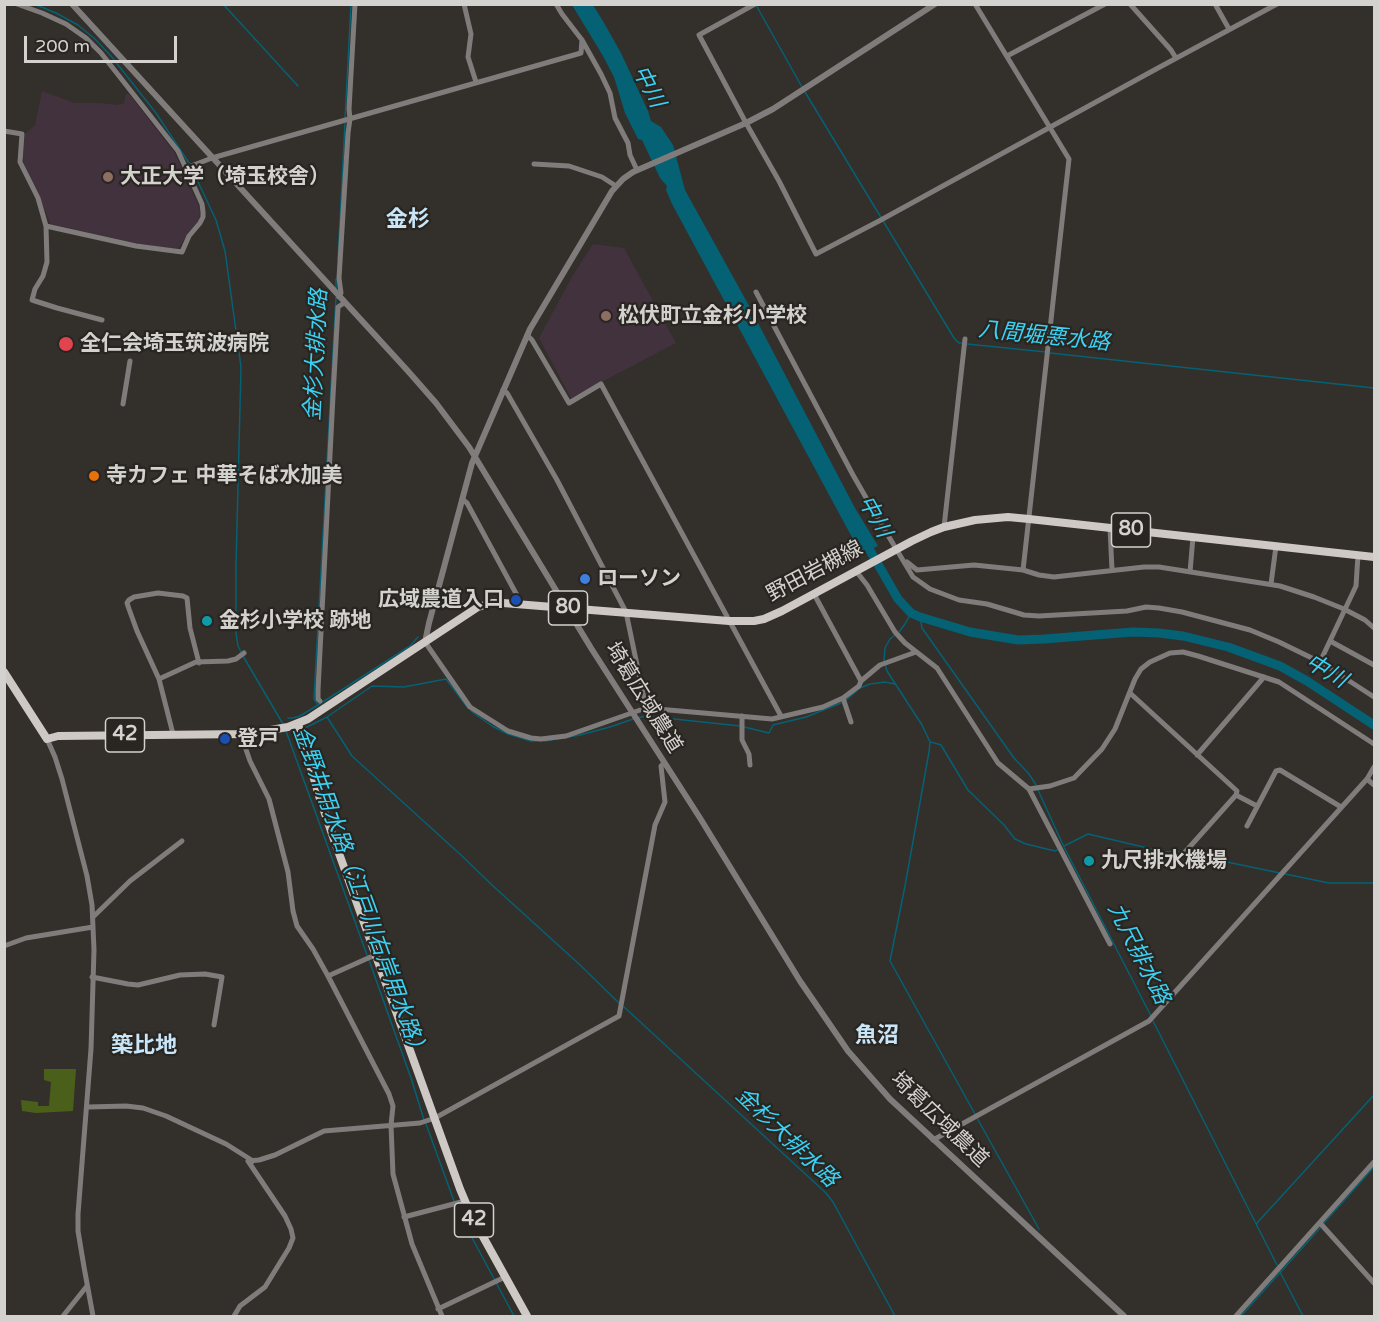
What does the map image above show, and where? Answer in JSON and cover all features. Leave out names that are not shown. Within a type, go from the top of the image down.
[{"type":"main road","name":"野田岩槻線","points":[[298,724],[320,712],[478,607],[492,603],[519,604],[744,622],[764,619],[782,612],[858,570],[944,527],[975,520],[1008,517],[1374,557]]},
{"type":"main road","points":[[4,672],[47,739]]},
{"type":"main road","name":"42","points":[[47,739],[58,736],[241,735],[298,724],[320,800],[465,1201],[527,1317]]},
{"type":"street","points":[[17,4],[49,15],[72,27],[91,42],[177,151],[202,204],[203,217],[189,236],[182,252],[136,246],[46,226]]},
{"type":"street","name":"埼葛広域農道","points":[[72,4],[435,403],[469,447],[800,981],[842,1042],[890,1099],[1124,1317]]},
{"type":"street","points":[[339,297],[355,4]]},
{"type":"street","points":[[464,4],[471,34],[468,57],[476,82]]},
{"type":"street","points":[[556,4],[582,40],[610,93],[615,118],[638,170]]},
{"type":"street","points":[[754,4],[699,35],[816,254],[1277,4]]},
{"type":"street","points":[[916,652],[880,665],[861,681],[859,686],[843,698],[823,708],[772,719],[645,708],[566,736],[541,739],[508,731],[470,707],[426,642],[429,623],[474,457],[527,335],[616,186],[638,170],[767,112],[935,4]]},
{"type":"street","points":[[975,4],[1069,159],[1023,570]]},
{"type":"street","points":[[1007,56],[1105,4]]},
{"type":"street","points":[[1130,4],[1176,58]]},
{"type":"street","points":[[1215,4],[1229,29]]},
{"type":"street","points":[[186,168],[212,158],[581,53],[582,40]]},
{"type":"street","points":[[4,131],[22,134],[20,162],[38,198],[46,226],[47,262],[43,276],[31,295],[32,300],[102,320]]},
{"type":"street","points":[[534,164],[570,166],[602,177],[616,186]]},
{"type":"street","points":[[756,292],[880,522],[914,577],[930,589],[959,600],[987,604],[1024,615],[1039,616],[1146,607],[1159,608],[1250,630],[1320,662],[1374,697]]},
{"type":"street","points":[[320,702],[318,690],[338,307],[344,303]]},
{"type":"street","points":[[527,335],[569,403],[602,384],[781,716]]},
{"type":"street","points":[[944,527],[965,339]]},
{"type":"street","points":[[123,404],[130,361]]},
{"type":"street","points":[[502,390],[507,393],[557,480],[626,612],[645,708]]},
{"type":"street","points":[[462,500],[467,503],[519,599],[519,604]]},
{"type":"street","points":[[1110,528],[1112,570]]},
{"type":"street","points":[[1190,572],[1193,537]]},
{"type":"street","points":[[1271,584],[1276,546]]},
{"type":"street","points":[[897,551],[911,567],[917,570],[974,565],[1023,570],[1039,576],[1054,577],[1151,567],[1271,584],[1344,609],[1365,620],[1374,628]]},
{"type":"street","points":[[1320,662],[1356,586],[1358,555]]},
{"type":"street","points":[[858,570],[895,632],[905,643],[937,668],[998,762],[1029,789],[1110,944]]},
{"type":"street","points":[[173,735],[159,679],[137,631],[129,609],[129,600],[158,593],[187,598],[190,628],[199,663]]},
{"type":"street","points":[[814,594],[861,681]]},
{"type":"street","points":[[1330,641],[1374,662]]},
{"type":"street","points":[[1029,789],[1050,786],[1074,778],[1102,749],[1115,729],[1141,669],[1170,653],[1191,654],[1279,682],[1374,744]]},
{"type":"street","points":[[159,679],[196,662],[228,661],[242,654]]},
{"type":"street","points":[[1197,754],[1264,677]]},
{"type":"street","points":[[1130,693],[1237,791],[1236,795],[1178,860]]},
{"type":"street","points":[[843,698],[850,722]]},
{"type":"street","points":[[742,716],[742,740],[749,754],[750,765]]},
{"type":"street","points":[[241,735],[250,761],[269,799],[288,872],[297,926],[328,976],[389,1094],[393,1106],[391,1125],[393,1174],[412,1244],[442,1317]]},
{"type":"street","points":[[47,739],[62,779],[87,876],[93,917],[94,950],[88,1107],[78,1202],[78,1231],[93,1317]]},
{"type":"street","points":[[234,1317],[240,1306],[266,1287],[293,1238],[285,1216],[248,1161],[275,1155],[324,1131],[420,1123],[435,1118],[619,1016],[655,825],[665,802],[661,766],[664,763]]},
{"type":"street","points":[[933,1140],[1151,1019],[1366,779],[1374,766]]},
{"type":"street","points":[[1247,826],[1276,771],[1280,770],[1341,807]]},
{"type":"street","points":[[1366,779],[1374,785]]},
{"type":"street","points":[[1236,795],[1257,806]]},
{"type":"street","points":[[93,917],[130,880],[182,841]]},
{"type":"street","points":[[4,946],[26,938],[93,927]]},
{"type":"street","points":[[328,976],[375,954]]},
{"type":"street","points":[[92,977],[128,984],[189,974],[222,977],[214,1025]]},
{"type":"street","points":[[88,1107],[143,1108],[166,1116],[226,1144],[253,1161]]},
{"type":"street","points":[[1236,1317],[1374,1162]]},
{"type":"street","points":[[404,1217],[465,1201]]},
{"type":"street","points":[[1320,1223],[1374,1283]]},
{"type":"street","points":[[438,1309],[505,1277]]},
{"type":"street","points":[[63,1317],[87,1286]]},
{"type":"shaded area","name":"大正大学（埼玉校舎）","points":[[42,91],[75,103],[117,105],[124,103],[126,94],[129,94],[174,152],[198,204],[199,220],[178,249],[139,244],[51,224],[23,157],[25,134],[35,125]]},
{"type":"shaded area","name":"松伏町立金杉小学校","points":[[593,244],[624,248],[676,343],[571,398],[539,338],[573,275]]},
{"type":"green space","points":[[44,1069],[76,1069],[73,1111],[36,1113],[22,1111],[21,1100],[38,1102],[38,1106],[49,1106],[51,1082],[44,1080]]},
{"type":"water","points":[[572,5],[593,5],[603,21],[621,53],[651,121],[661,127],[673,145],[685,190],[747,302],[855,508],[878,546],[861,554],[672,204],[666,190],[667,186],[660,178],[642,140],[638,139],[625,113],[614,77]]},
{"type":"waterway","name":"金野井用水路（江戸川右岸用水路）","points":[[34,4],[78,25],[95,39],[156,113],[189,163]]},
{"type":"waterway","points":[[223,4],[298,86]]},
{"type":"waterway","name":"金杉大排水路","points":[[345,119],[351,4]]},
{"type":"waterway","name":"八間堀悪水路","points":[[756,5],[802,87]]},
{"type":"waterway","name":"八間堀悪水路","points":[[805,92],[954,338],[962,343]]},
{"type":"waterway","name":"金杉大排水路","points":[[338,259],[345,123]]},
{"type":"waterway","name":"金野井用水路（江戸川右岸用水路）","points":[[191,167],[216,220],[225,251],[241,367],[236,565],[236,633],[241,652]]},
{"type":"waterway","name":"金杉大排水路","points":[[336,279],[336,289]]},
{"type":"waterway","name":"金杉大排水路","points":[[318,705],[314,699],[336,297]]},
{"type":"waterway","name":"八間堀悪水路","points":[[967,344],[1046,352]]},
{"type":"waterway","name":"八間堀悪水路","points":[[1050,353],[1374,388]]},
{"type":"waterway","name":"中川","points":[[864,540],[898,599],[911,613],[920,617],[970,632],[1018,640],[1133,632],[1183,636],[1228,647],[1280,666],[1374,725]]},
{"type":"waterway","points":[[899,632],[911,613]]},
{"type":"waterway","name":"九尺排水路","points":[[920,617],[922,628],[1014,758],[1036,785]]},
{"type":"waterway","points":[[895,635],[885,648],[884,661],[887,671],[922,725],[930,742],[890,961],[975,1114]]},
{"type":"waterway","points":[[288,718],[300,716],[318,705],[410,646],[418,637]]},
{"type":"waterway","name":"金野井用水路（江戸川右岸用水路）","points":[[243,656],[283,724]]},
{"type":"waterway","points":[[303,729],[327,717],[372,686],[404,687],[446,679],[468,708]]},
{"type":"waterway","points":[[845,701],[860,688],[870,684],[885,682],[895,684]]},
{"type":"waterway","points":[[744,727],[769,733],[773,725],[806,717],[841,703]]},
{"type":"waterway","points":[[471,711],[508,734],[531,741],[540,741]]},
{"type":"waterway","points":[[637,718],[646,716],[740,726]]},
{"type":"waterway","name":"金杉大排水路","points":[[327,717],[352,756],[619,1003]]},
{"type":"waterway","points":[[545,741],[580,735],[633,719]]},
{"type":"waterway","name":"金野井用水路（江戸川右岸用水路）","points":[[286,731],[367,955]]},
{"type":"waterway","points":[[931,742],[941,745],[968,790],[1015,839],[1026,844],[1057,850]]},
{"type":"waterway","name":"九尺排水路","points":[[1038,790],[1064,847],[1151,1016]]},
{"type":"waterway","points":[[1064,846],[1088,834],[1165,852],[1183,853]]},
{"type":"waterway","points":[[1188,854],[1280,873]]},
{"type":"waterway","points":[[1285,874],[1329,883],[1374,883]]},
{"type":"waterway","name":"金野井用水路（江戸川右岸用水路）","points":[[369,960],[424,1120]]},
{"type":"waterway","name":"金杉大排水路","points":[[624,1007],[826,1193],[895,1316]]},
{"type":"waterway","name":"九尺排水路","points":[[1153,1021],[1277,1265]]},
{"type":"waterway","points":[[1257,1223],[1374,1095]]},
{"type":"waterway","points":[[977,1118],[1039,1229]]},
{"type":"waterway","name":"金野井用水路（江戸川右岸用水路）","points":[[426,1124],[454,1201]]},
{"type":"waterway","points":[[1323,1224],[1374,1167]]},
{"type":"waterway","name":"金野井用水路（江戸川右岸用水路）","points":[[455,1206],[514,1316]]},
{"type":"waterway","name":"九尺排水路","points":[[1241,1316],[1320,1228]]},
{"type":"waterway","name":"九尺排水路","points":[[1279,1270],[1303,1316]]},
{"type":"place","name":"大正大学（埼玉校舎）","points":[[108,177]]},
{"type":"place","name":"松伏町立金杉小学校","points":[[606,316]]},
{"type":"place","name":"全仁会埼玉筑波病院","points":[[66,344]]},
{"type":"place","name":"寺カフェ 中華そば水加美","points":[[94,476]]},
{"type":"place","name":"ローソン","points":[[585,579]]},
{"type":"place","name":"広域農道入口","points":[[516,600]]},
{"type":"place","name":"金杉小学校 跡地","points":[[207,621]]},
{"type":"place","name":"登戸","points":[[225,739]]},
{"type":"place","name":"九尺排水機場","points":[[1089,861]]},
{"type":"district","name":"金杉","points":[[408,220]]},
{"type":"district","name":"魚沼","points":[[877,1036]]},
{"type":"district","name":"築比地","points":[[144,1046]]}]
